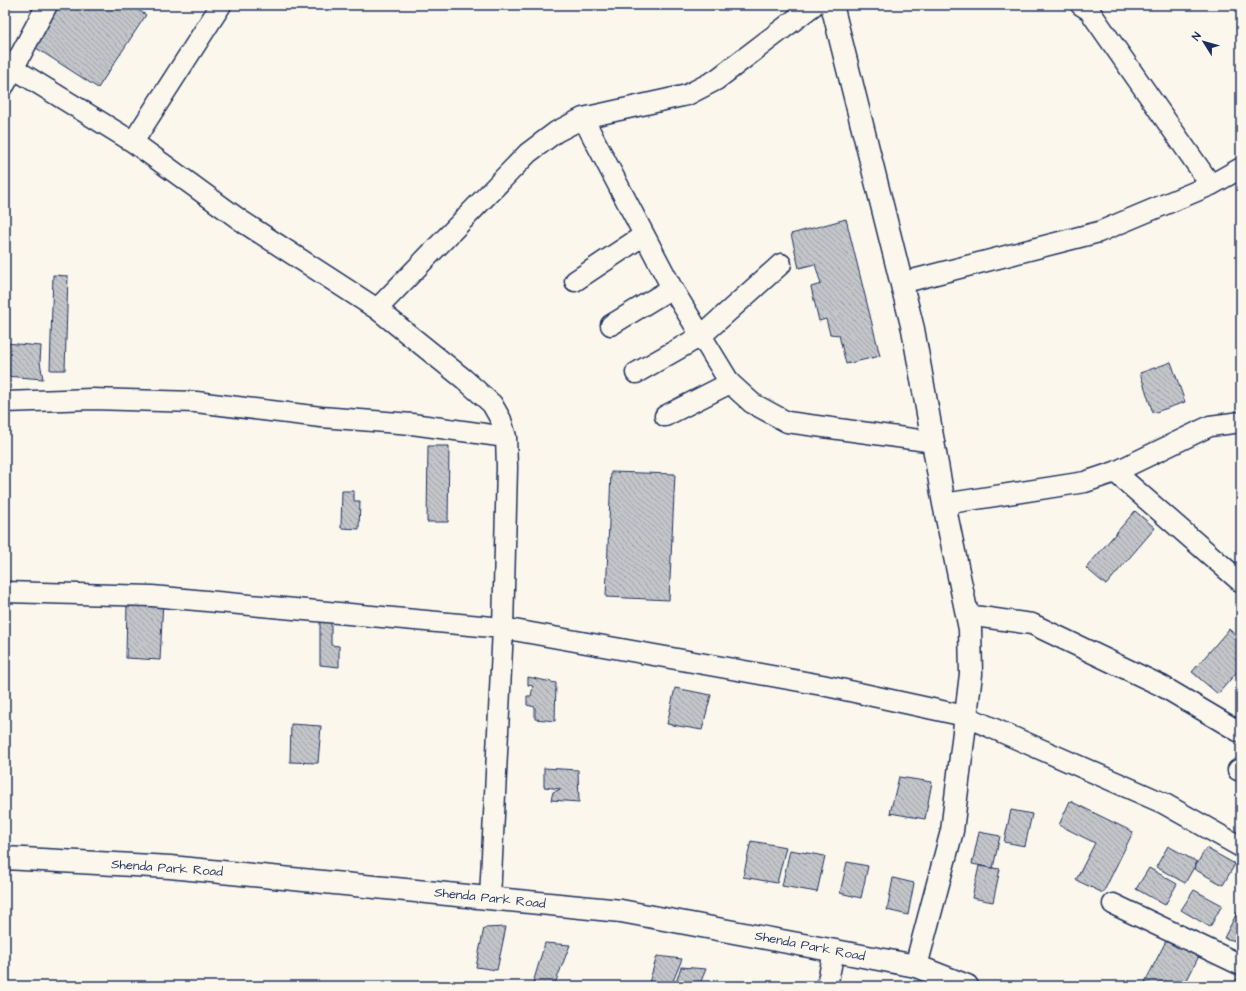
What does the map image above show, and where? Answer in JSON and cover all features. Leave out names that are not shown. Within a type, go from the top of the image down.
[{"type":"street","points":[[132,142],[220,5]]},
{"type":"street","points":[[377,309],[528,153],[556,132],[583,118],[686,96],[716,80],[814,5]]},
{"type":"street","points":[[832,5],[913,329],[944,504],[971,641],[971,674],[952,831],[916,966]]},
{"type":"street","points":[[1081,5],[1090,10],[1211,185]]},
{"type":"street","points":[[45,6],[9,76],[132,142],[243,222],[377,309],[464,379],[492,404],[501,420],[506,437],[503,628],[490,898]]},
{"type":"street","points":[[583,118],[672,288],[730,383],[752,403],[788,422],[934,442]]},
{"type":"street","points":[[901,283],[1099,232],[1211,185],[1241,168]]},
{"type":"street","points":[[575,282],[644,235]]},
{"type":"street","points":[[636,373],[701,336],[781,264]]},
{"type":"street","points":[[611,325],[672,288]]},
{"type":"street","points":[[665,416],[730,383]]},
{"type":"street","points":[[5,402],[92,399],[196,402],[321,416],[412,424],[506,437]]},
{"type":"street","points":[[944,504],[1085,482],[1115,472],[1210,426],[1241,422]]},
{"type":"street","points":[[1115,472],[1241,582]]},
{"type":"street","points":[[5,592],[152,596],[503,628],[822,685],[965,716],[1162,803],[1241,846]]},
{"type":"street","points":[[967,615],[1032,624],[1162,686],[1238,731],[1241,729]]},
{"type":"street","name":"Shenda Park Road","points":[[5,858],[170,867],[621,911],[916,966],[967,986]]},
{"type":"street","points":[[1113,904],[1241,965]]},
{"type":"street","points":[[827,986],[834,951]]},
{"type":"building","points":[[56,5],[131,5],[146,15],[98,88],[30,44]]},
{"type":"building","points":[[846,219],[880,356],[846,364],[839,335],[830,334],[826,319],[819,321],[811,287],[821,284],[815,264],[799,268],[791,234]]},
{"type":"building","points":[[53,275],[68,276],[65,370],[50,370]]},
{"type":"building","points":[[5,343],[41,346],[40,362],[43,379],[5,376]]},
{"type":"building","points":[[1171,362],[1185,402],[1153,413],[1140,373]]},
{"type":"building","points":[[428,446],[449,446],[448,522],[427,522]]},
{"type":"building","points":[[611,472],[675,474],[669,600],[606,597]]},
{"type":"building","points":[[342,491],[354,491],[354,501],[360,501],[359,529],[341,528]]},
{"type":"building","points":[[1135,511],[1155,528],[1106,585],[1086,568]]},
{"type":"building","points":[[163,600],[160,660],[126,658],[127,601]]},
{"type":"building","points":[[320,615],[331,615],[331,645],[339,646],[339,667],[320,665]]},
{"type":"building","points":[[1229,629],[1241,640],[1241,667],[1218,694],[1192,672]]},
{"type":"building","points":[[528,677],[556,683],[555,721],[535,719],[535,707],[527,705],[527,696],[531,696],[533,686],[528,685]]},
{"type":"building","points":[[675,688],[711,695],[702,730],[667,724]]},
{"type":"building","points":[[291,724],[321,726],[318,763],[290,762]]},
{"type":"building","points":[[544,768],[578,770],[579,802],[551,800],[553,792],[561,789],[544,787]]},
{"type":"building","points":[[899,777],[932,782],[925,819],[890,813]]},
{"type":"building","points":[[1070,801],[1133,832],[1103,893],[1076,880],[1095,843],[1059,825]]},
{"type":"building","points":[[1011,810],[1032,814],[1025,846],[1004,842]]},
{"type":"building","points":[[979,832],[1000,836],[993,868],[972,864]]},
{"type":"building","points":[[751,841],[786,847],[777,883],[743,877]]},
{"type":"building","points":[[1168,846],[1197,862],[1185,883],[1156,867]]},
{"type":"building","points":[[1206,848],[1235,864],[1223,885],[1194,869]]},
{"type":"building","points":[[790,850],[825,856],[817,892],[782,886]]},
{"type":"building","points":[[847,862],[868,866],[861,898],[840,893]]},
{"type":"building","points":[[979,866],[1000,869],[993,902],[972,898]]},
{"type":"building","points":[[1149,868],[1177,884],[1165,905],[1136,889]]},
{"type":"building","points":[[893,878],[914,883],[908,915],[887,910]]},
{"type":"building","points":[[1194,890],[1222,905],[1210,927],[1181,910]]},
{"type":"building","points":[[1241,905],[1241,932],[1236,941],[1224,938]]},
{"type":"building","points":[[506,927],[497,970],[476,967],[484,928]]},
{"type":"building","points":[[1166,941],[1181,949],[1186,944],[1201,952],[1184,986],[1154,986],[1145,982]]},
{"type":"building","points":[[545,943],[570,945],[554,986],[532,986]]},
{"type":"building","points":[[657,956],[682,959],[671,986],[648,986]]},
{"type":"building","points":[[681,967],[706,969],[699,986],[675,986]]},
{"type":"building","points":[[1241,971],[1241,986],[1233,986]]}]
